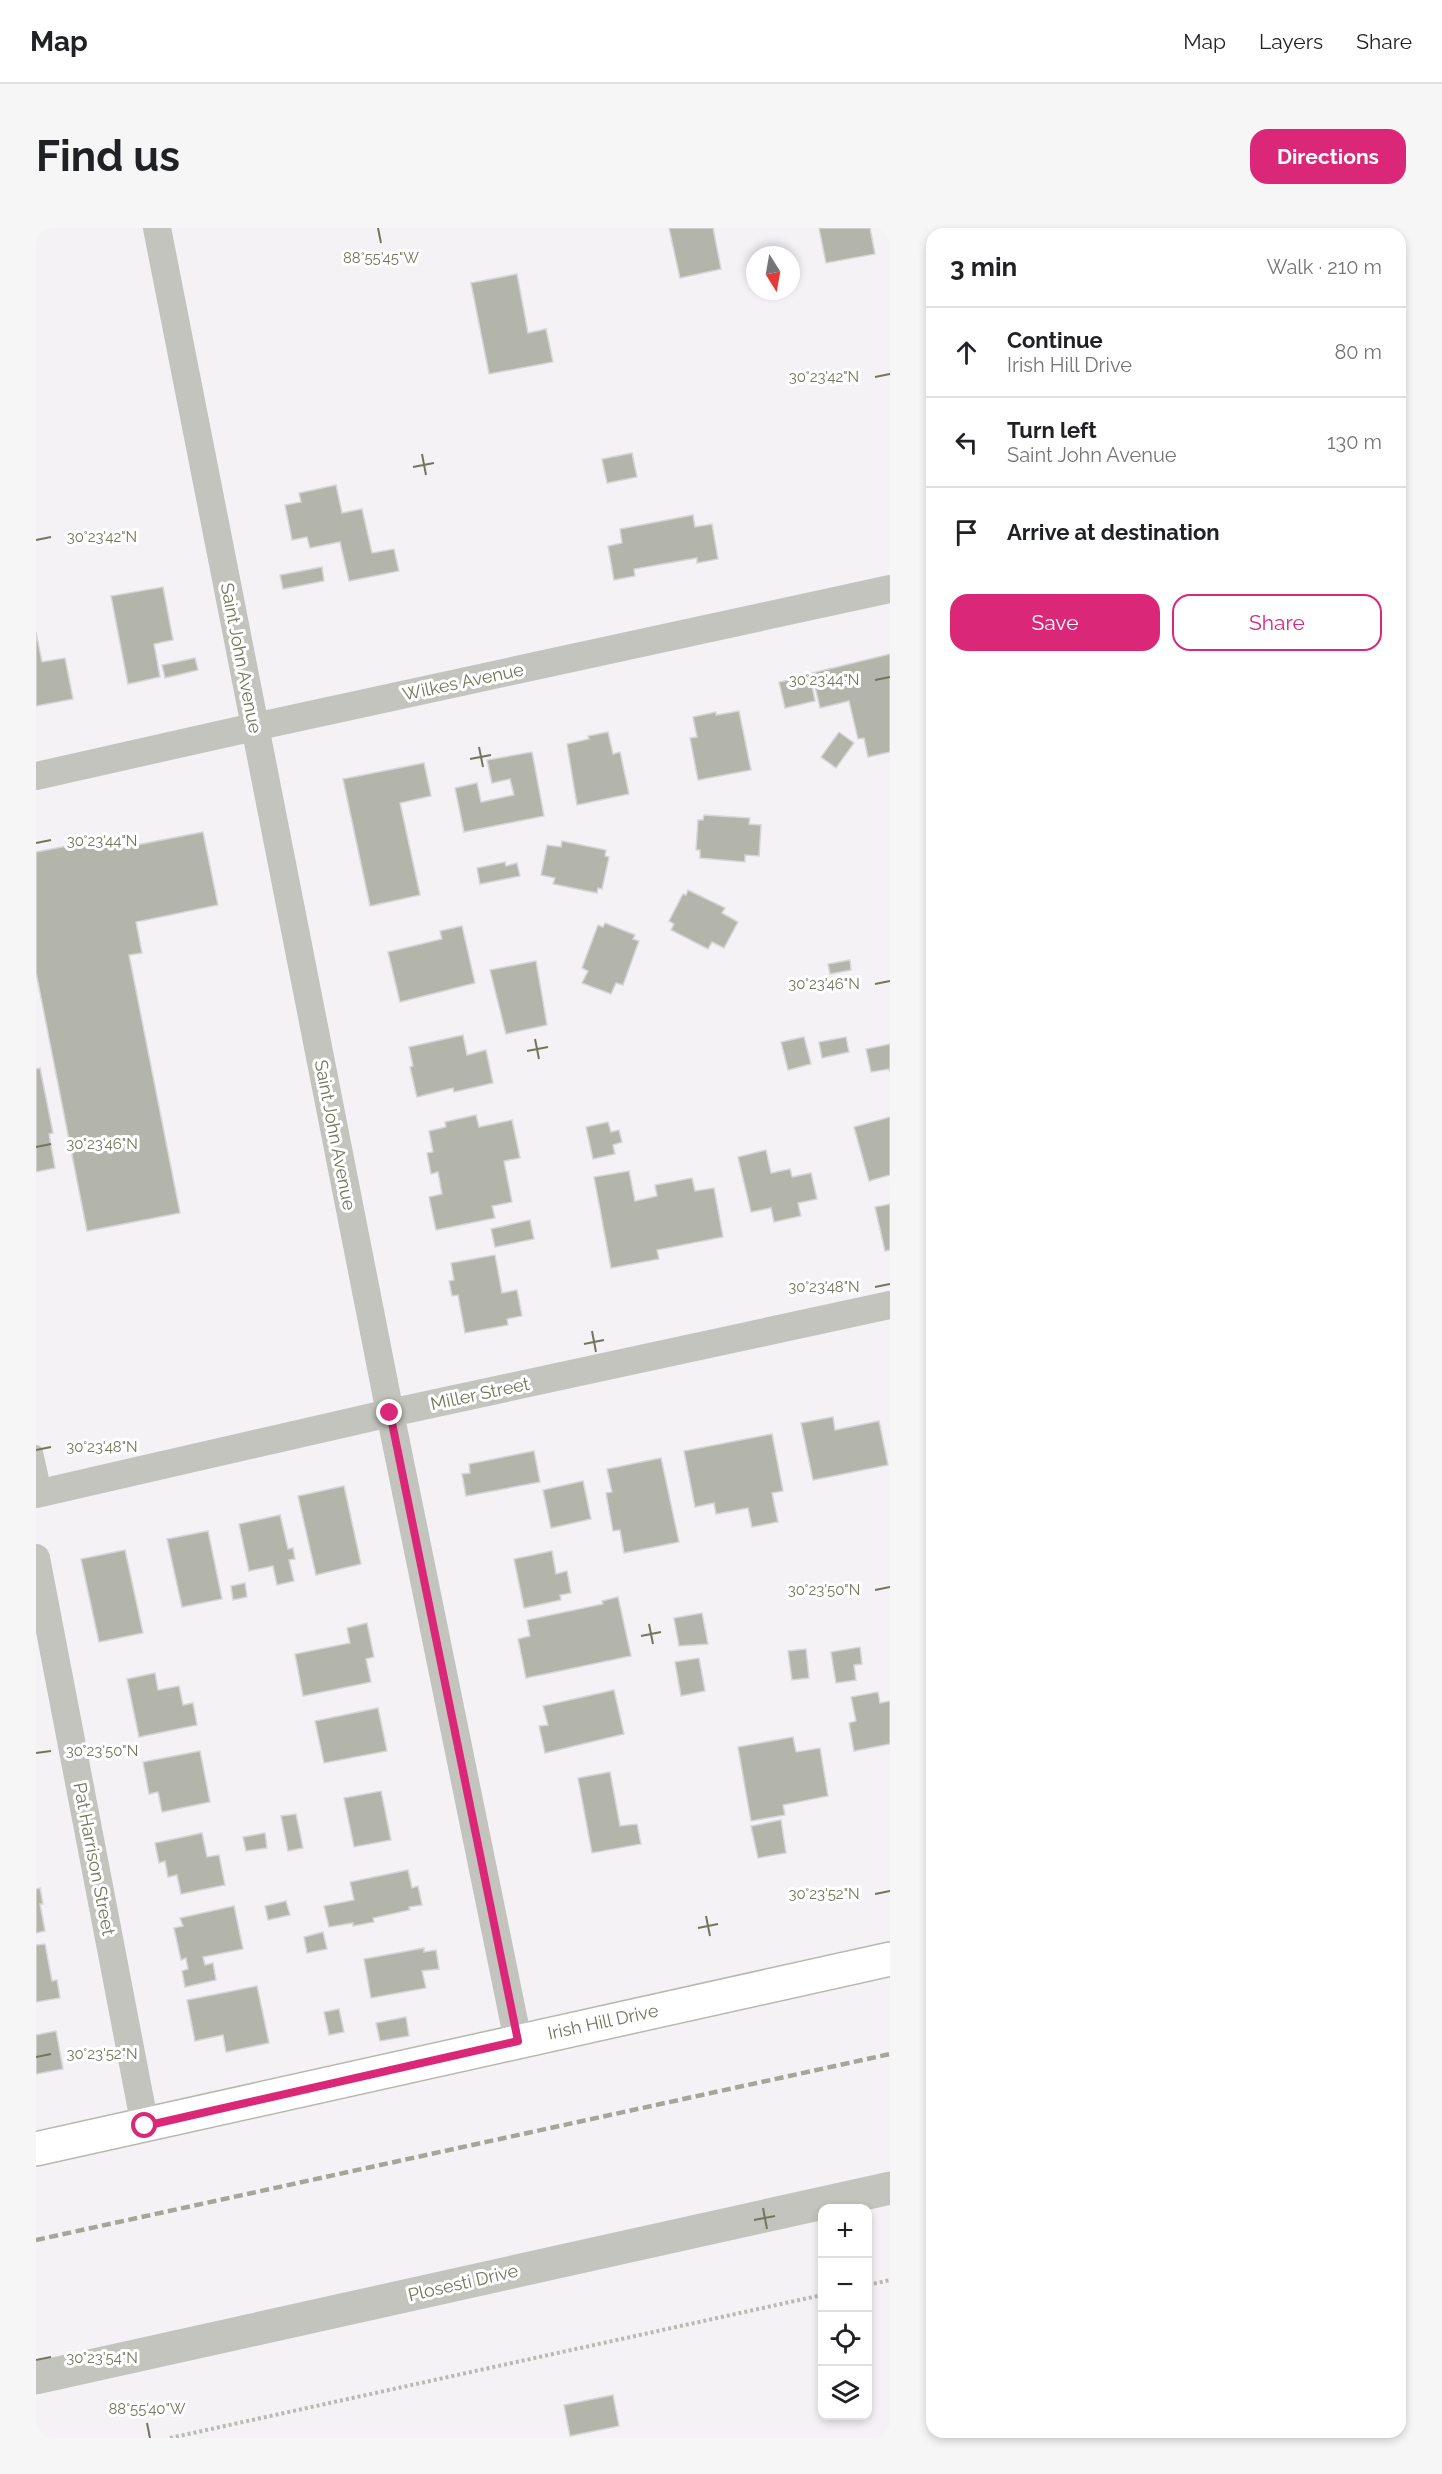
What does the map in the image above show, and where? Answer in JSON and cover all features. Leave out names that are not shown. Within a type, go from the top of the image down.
[{"type":"main road","name":"Irish Hill Drive","points":[[36,2149],[890,1959]]},
{"type":"street","name":"Saint John Avenue","points":[[157,228],[390,1413],[518,2041]]},
{"type":"street","name":"Wilkes Avenue","points":[[36,776],[890,590]]},
{"type":"street","name":"Miller Street","points":[[40,1493],[390,1413],[890,1305]]},
{"type":"street","name":"Pat Harrison Street","points":[[36,1558],[145,2126]]},
{"type":"street","name":"Plosesti Drive","points":[[36,2378],[890,2188]]},
{"type":"lane","points":[[36,1452],[40,1493]]},
{"type":"path","points":[[872,2284],[890,2280]]},
{"type":"path","points":[[170,2438],[818,2296]]},
{"type":"building","points":[[669,228],[713,228],[721,269],[680,278]]},
{"type":"building","points":[[819,228],[870,228],[875,254],[826,263]]},
{"type":"building","points":[[517,274],[528,333],[546,329],[553,362],[489,374],[471,283]]},
{"type":"building","points":[[632,453],[637,477],[607,483],[602,459]]},
{"type":"building","points":[[336,485],[342,513],[362,509],[372,553],[394,549],[399,571],[349,581],[340,542],[310,548],[307,537],[292,540],[285,505],[301,502],[299,493]]},
{"type":"building","points":[[693,515],[695,527],[712,524],[718,559],[697,563],[697,558],[634,569],[635,576],[614,580],[608,546],[622,543],[620,529]]},
{"type":"building","points":[[322,567],[324,581],[283,589],[280,575]]},
{"type":"building","points":[[163,587],[173,640],[154,644],[160,677],[128,684],[111,596]]},
{"type":"building","points":[[36,632],[42,662],[65,658],[73,699],[36,706]]},
{"type":"building","points":[[890,654],[890,752],[868,757],[864,738],[858,739],[849,701],[820,708],[812,673]]},
{"type":"building","points":[[195,658],[198,670],[165,678],[162,665]]},
{"type":"building","points":[[810,676],[815,701],[785,708],[779,682]]},
{"type":"building","points":[[739,711],[751,770],[698,780],[690,738],[697,737],[693,717],[716,712],[716,715]]},
{"type":"building","points":[[608,732],[613,754],[620,752],[629,794],[577,805],[567,744]]},
{"type":"building","points":[[839,732],[854,743],[836,768],[821,757]]},
{"type":"building","points":[[532,752],[544,816],[464,832],[455,788],[477,783],[481,802],[514,795],[510,779],[492,783],[487,760]]},
{"type":"building","points":[[424,763],[431,796],[400,803],[420,895],[370,906],[343,779]]},
{"type":"building","points":[[704,815],[750,818],[749,824],[761,825],[759,856],[745,855],[745,862],[700,858],[700,850],[696,850],[698,820],[703,820]]},
{"type":"building","points":[[203,832],[218,905],[136,922],[142,953],[129,955],[180,1213],[87,1231],[36,972],[36,852],[119,836],[121,848]]},
{"type":"building","points":[[562,841],[606,850],[605,856],[609,857],[602,889],[598,888],[597,893],[553,884],[555,878],[541,875],[547,845],[561,847]]},
{"type":"building","points":[[505,862],[506,866],[517,863],[520,876],[480,884],[477,868]]},
{"type":"building","points":[[688,890],[725,908],[722,913],[738,922],[724,948],[712,942],[708,949],[671,930],[674,924],[669,921],[683,894],[686,895]]},
{"type":"building","points":[[605,923],[635,935],[633,939],[639,941],[623,985],[616,983],[611,994],[582,983],[588,971],[582,968],[598,925],[603,927]]},
{"type":"building","points":[[462,926],[475,983],[400,1002],[388,952],[442,939],[440,931]]},
{"type":"building","points":[[850,960],[851,970],[830,974],[828,964]]},
{"type":"building","points":[[536,961],[547,1025],[506,1034],[490,970]]},
{"type":"building","points":[[463,1035],[467,1055],[486,1050],[493,1083],[454,1092],[453,1088],[417,1097],[410,1067],[413,1066],[409,1047]]},
{"type":"building","points":[[804,1037],[811,1064],[788,1070],[781,1042]]},
{"type":"building","points":[[846,1037],[849,1052],[822,1058],[819,1042]]},
{"type":"building","points":[[890,1044],[890,1072],[889,1069],[871,1072],[866,1049]]},
{"type":"building","points":[[40,1068],[53,1133],[49,1134],[55,1168],[36,1172],[36,1069]]},
{"type":"building","points":[[476,1115],[479,1127],[512,1120],[520,1158],[504,1161],[512,1202],[492,1206],[495,1218],[436,1230],[429,1197],[442,1194],[438,1172],[431,1174],[427,1153],[433,1152],[429,1131],[446,1127],[445,1122]]},
{"type":"building","points":[[890,1117],[890,1175],[869,1181],[854,1127]]},
{"type":"building","points":[[608,1122],[611,1132],[619,1130],[622,1142],[613,1145],[615,1154],[593,1159],[586,1127]]},
{"type":"building","points":[[766,1150],[771,1173],[790,1169],[792,1177],[811,1173],[817,1199],[798,1203],[801,1216],[774,1222],[771,1208],[751,1212],[738,1157]]},
{"type":"building","points":[[629,1171],[635,1201],[657,1196],[655,1185],[692,1178],[695,1191],[714,1188],[723,1237],[657,1250],[659,1259],[611,1268],[594,1177]]},
{"type":"building","points":[[890,1204],[890,1250],[885,1251],[875,1207]]},
{"type":"building","points":[[530,1220],[534,1239],[495,1247],[491,1229]]},
{"type":"building","points":[[495,1255],[502,1293],[517,1290],[522,1316],[507,1319],[508,1325],[465,1333],[458,1295],[452,1296],[449,1281],[454,1280],[451,1263]]},
{"type":"building","points":[[833,1417],[835,1430],[879,1421],[888,1465],[813,1480],[801,1423]]},
{"type":"building","points":[[772,1434],[783,1491],[772,1493],[778,1522],[752,1527],[748,1508],[716,1514],[714,1503],[695,1507],[684,1451]]},
{"type":"building","points":[[534,1451],[540,1482],[466,1496],[462,1474],[470,1473],[469,1464]]},
{"type":"building","points":[[661,1458],[679,1542],[624,1553],[620,1530],[613,1531],[606,1493],[612,1492],[607,1469]]},
{"type":"building","points":[[583,1481],[591,1519],[551,1528],[543,1490]]},
{"type":"building","points":[[344,1486],[361,1564],[316,1575],[298,1496]]},
{"type":"building","points":[[280,1515],[288,1549],[293,1548],[295,1559],[289,1560],[294,1581],[277,1585],[273,1566],[249,1571],[239,1524]]},
{"type":"building","points":[[208,1531],[222,1599],[182,1607],[167,1539]]},
{"type":"building","points":[[125,1550],[143,1633],[99,1642],[81,1559]]},
{"type":"building","points":[[552,1551],[556,1574],[567,1571],[571,1593],[560,1595],[561,1600],[524,1608],[514,1559]]},
{"type":"building","points":[[245,1583],[247,1597],[233,1600],[231,1586]]},
{"type":"building","points":[[618,1597],[631,1656],[526,1678],[518,1639],[530,1636],[527,1620],[603,1604],[602,1601]]},
{"type":"building","points":[[702,1613],[708,1644],[679,1646],[674,1618]]},
{"type":"building","points":[[367,1623],[374,1657],[366,1659],[371,1682],[303,1696],[295,1654],[350,1643],[347,1628]]},
{"type":"building","points":[[860,1647],[862,1664],[854,1665],[856,1680],[836,1683],[831,1652]]},
{"type":"building","points":[[806,1649],[809,1678],[792,1680],[788,1651]]},
{"type":"building","points":[[699,1658],[705,1691],[681,1696],[675,1662]]},
{"type":"building","points":[[155,1673],[158,1690],[179,1686],[183,1705],[193,1703],[197,1725],[139,1737],[127,1679]]},
{"type":"building","points":[[614,1690],[624,1734],[545,1753],[539,1726],[548,1725],[543,1706]]},
{"type":"building","points":[[878,1692],[880,1703],[890,1701],[890,1744],[854,1751],[849,1723],[856,1721],[851,1697]]},
{"type":"building","points":[[378,1708],[387,1751],[324,1763],[315,1721]]},
{"type":"building","points":[[793,1737],[796,1752],[820,1748],[828,1796],[783,1805],[785,1815],[751,1821],[738,1747]]},
{"type":"building","points":[[200,1751],[210,1802],[162,1812],[158,1792],[149,1794],[143,1762]]},
{"type":"building","points":[[610,1772],[620,1826],[637,1824],[641,1844],[592,1853],[578,1778]]},
{"type":"building","points":[[381,1791],[391,1840],[354,1847],[344,1798]]},
{"type":"building","points":[[296,1814],[303,1848],[288,1851],[281,1816]]},
{"type":"building","points":[[781,1820],[786,1853],[758,1858],[751,1826]]},
{"type":"building","points":[[202,1833],[207,1857],[219,1855],[225,1885],[181,1894],[177,1875],[168,1877],[165,1861],[159,1863],[155,1843]]},
{"type":"building","points":[[265,1833],[267,1848],[246,1851],[243,1837]]},
{"type":"building","points":[[408,1870],[412,1888],[418,1886],[422,1905],[373,1918],[374,1922],[329,1927],[324,1906],[354,1900],[350,1882]]},
{"type":"building","points":[[40,1888],[43,1904],[40,1904],[45,1931],[36,1933],[36,1889]]},
{"type":"building","points":[[286,1901],[290,1915],[268,1920],[265,1906]]},
{"type":"building","points":[[234,1906],[243,1949],[203,1957],[205,1965],[213,1963],[216,1980],[185,1987],[182,1971],[188,1969],[186,1958],[181,1960],[174,1928],[183,1926],[180,1918]]},
{"type":"building","points":[[323,1932],[327,1949],[307,1953],[304,1937]]},
{"type":"building","points":[[45,1944],[52,1981],[57,1980],[60,1998],[36,2002],[36,1945]]},
{"type":"building","points":[[424,1948],[424,1952],[436,1950],[439,1969],[422,1971],[426,1988],[371,1998],[364,1959]]},
{"type":"building","points":[[257,1986],[269,2043],[226,2052],[223,2035],[195,2041],[187,2000]]},
{"type":"building","points":[[339,2009],[344,2032],[329,2035],[324,2012]]},
{"type":"building","points":[[406,2017],[409,2036],[380,2041],[376,2023]]},
{"type":"building","points":[[56,2031],[63,2069],[36,2074],[36,2035]]},
{"type":"building","points":[[613,2395],[619,2426],[570,2436],[564,2405]]},
{"type":"railway","points":[[36,2240],[890,2054]]},
{"type":"route","points":[[145,2126],[518,2041],[390,1413]]}]
